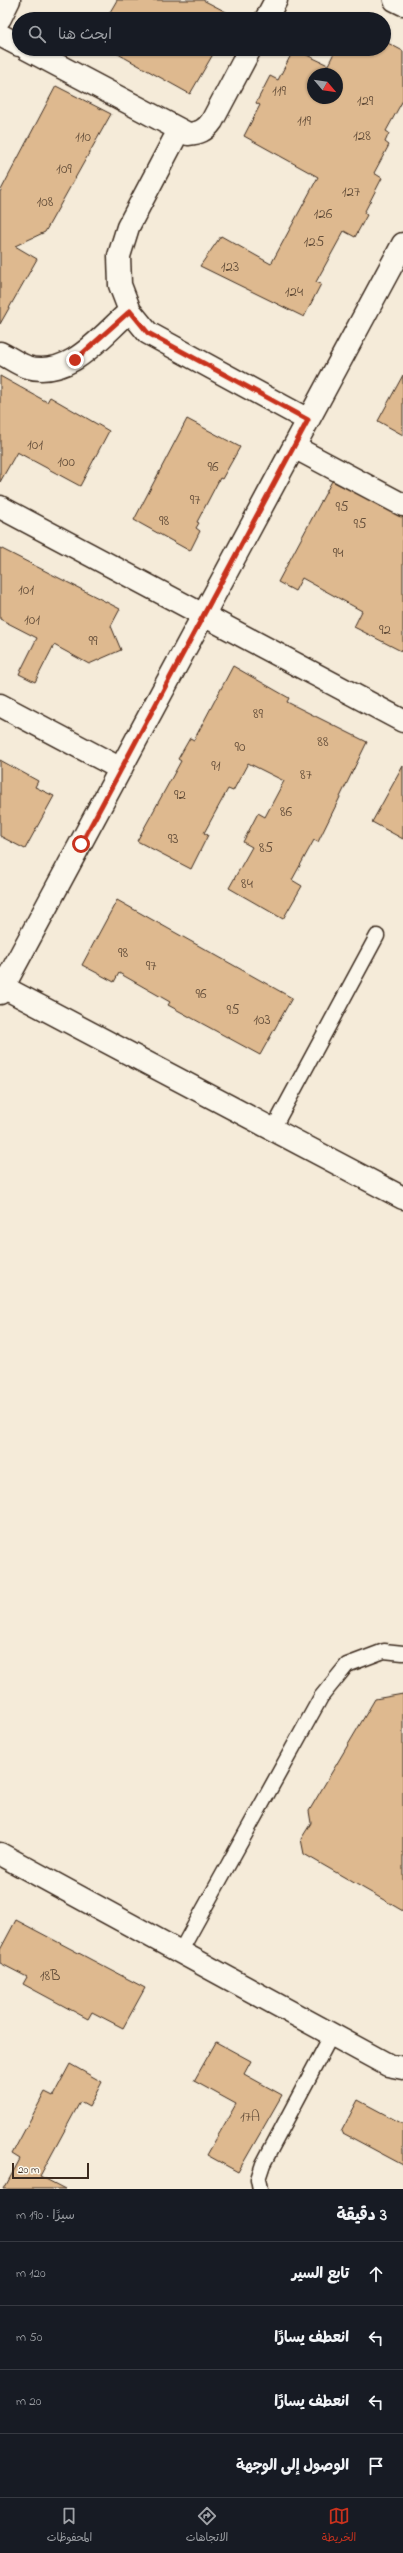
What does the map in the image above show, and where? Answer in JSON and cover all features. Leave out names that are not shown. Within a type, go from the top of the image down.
[{"type":"street","points":[[0,18],[9,0]]},
{"type":"street","points":[[270,12],[276,0]]},
{"type":"street","points":[[395,0],[403,4]]},
{"type":"street","points":[[0,35],[12,41]]},
{"type":"street","points":[[40,56],[188,134],[197,134],[206,129],[246,56]]},
{"type":"street","points":[[179,130],[128,227],[119,256],[120,285],[130,311],[148,333],[308,420]]},
{"type":"street","points":[[403,244],[2,990],[273,1129],[403,1198]]},
{"type":"street","points":[[0,352],[26,367],[43,370],[60,368],[75,360],[130,311]]},
{"type":"street","points":[[294,447],[403,505]]},
{"type":"street","points":[[0,507],[403,721]]},
{"type":"street","points":[[0,705],[121,769]]},
{"type":"street","points":[[0,1854],[388,2065],[403,2068]]},
{"type":"lane","points":[[273,1129],[377,936]]},
{"type":"lane","points":[[180,1952],[321,1697],[347,1665],[384,1650],[403,1653]]},
{"type":"lane","points":[[260,2189],[258,2179],[263,2164],[332,2034]]},
{"type":"building","points":[[117,0],[203,0],[226,12],[110,12]]},
{"type":"building","points":[[391,45],[403,51],[403,100],[386,131],[389,133],[385,142],[389,145],[374,173],[382,178],[364,213],[367,215],[355,237],[344,231],[316,282],[321,284],[304,317],[200,266],[221,236],[271,264],[318,177],[244,136],[260,105],[256,103],[270,76],[278,80],[290,56],[309,56],[328,65],[332,56],[391,56]]},
{"type":"building","points":[[122,56],[212,56],[190,94]]},
{"type":"building","points":[[56,86],[111,114],[45,232],[15,246],[37,259],[0,324],[0,192]]},
{"type":"building","points":[[403,375],[403,435],[378,421]]},
{"type":"building","points":[[0,376],[47,402],[50,397],[109,431],[80,486],[17,452],[0,482]]},
{"type":"building","points":[[187,419],[240,447],[222,479],[220,478],[197,522],[199,523],[196,528],[200,531],[190,551],[134,520]]},
{"type":"building","points":[[332,481],[403,517],[403,652],[354,627],[362,611],[302,578],[295,591],[278,582]]},
{"type":"building","points":[[0,548],[120,609],[111,626],[121,650],[89,664],[54,645],[35,682],[19,674],[37,638],[0,619]]},
{"type":"building","points":[[233,666],[289,698],[287,702],[367,742],[318,842],[314,840],[292,880],[302,886],[283,919],[229,888],[252,847],[243,842],[258,813],[265,817],[284,781],[248,763],[233,791],[228,789],[204,833],[208,835],[191,869],[137,841],[181,761],[178,759],[190,738],[194,740]]},
{"type":"building","points":[[0,760],[38,781],[35,787],[54,796],[25,849],[0,836]]},
{"type":"building","points":[[403,766],[403,839],[372,822]]},
{"type":"building","points":[[117,900],[292,998],[260,1055],[168,1005],[170,1002],[119,973],[114,982],[82,965]]},
{"type":"building","points":[[403,1694],[403,1911],[304,1854],[301,1839],[311,1823],[309,1811],[375,1699]]},
{"type":"building","points":[[16,1920],[145,1988],[123,2028],[92,2012],[88,2019],[23,1984],[27,1977],[0,1963],[0,1950]]},
{"type":"building","points":[[216,2042],[251,2061],[244,2074],[282,2095],[238,2172],[207,2155],[236,2104],[194,2081]]},
{"type":"building","points":[[70,2064],[102,2082],[89,2107],[80,2102],[40,2176],[65,2189],[4,2189],[20,2159],[12,2154],[45,2092],[53,2096]]},
{"type":"building","points":[[358,2100],[403,2124],[403,2165],[341,2132]]},
{"type":"route","points":[[75,360],[130,311],[148,333],[308,420],[81,844]]}]
